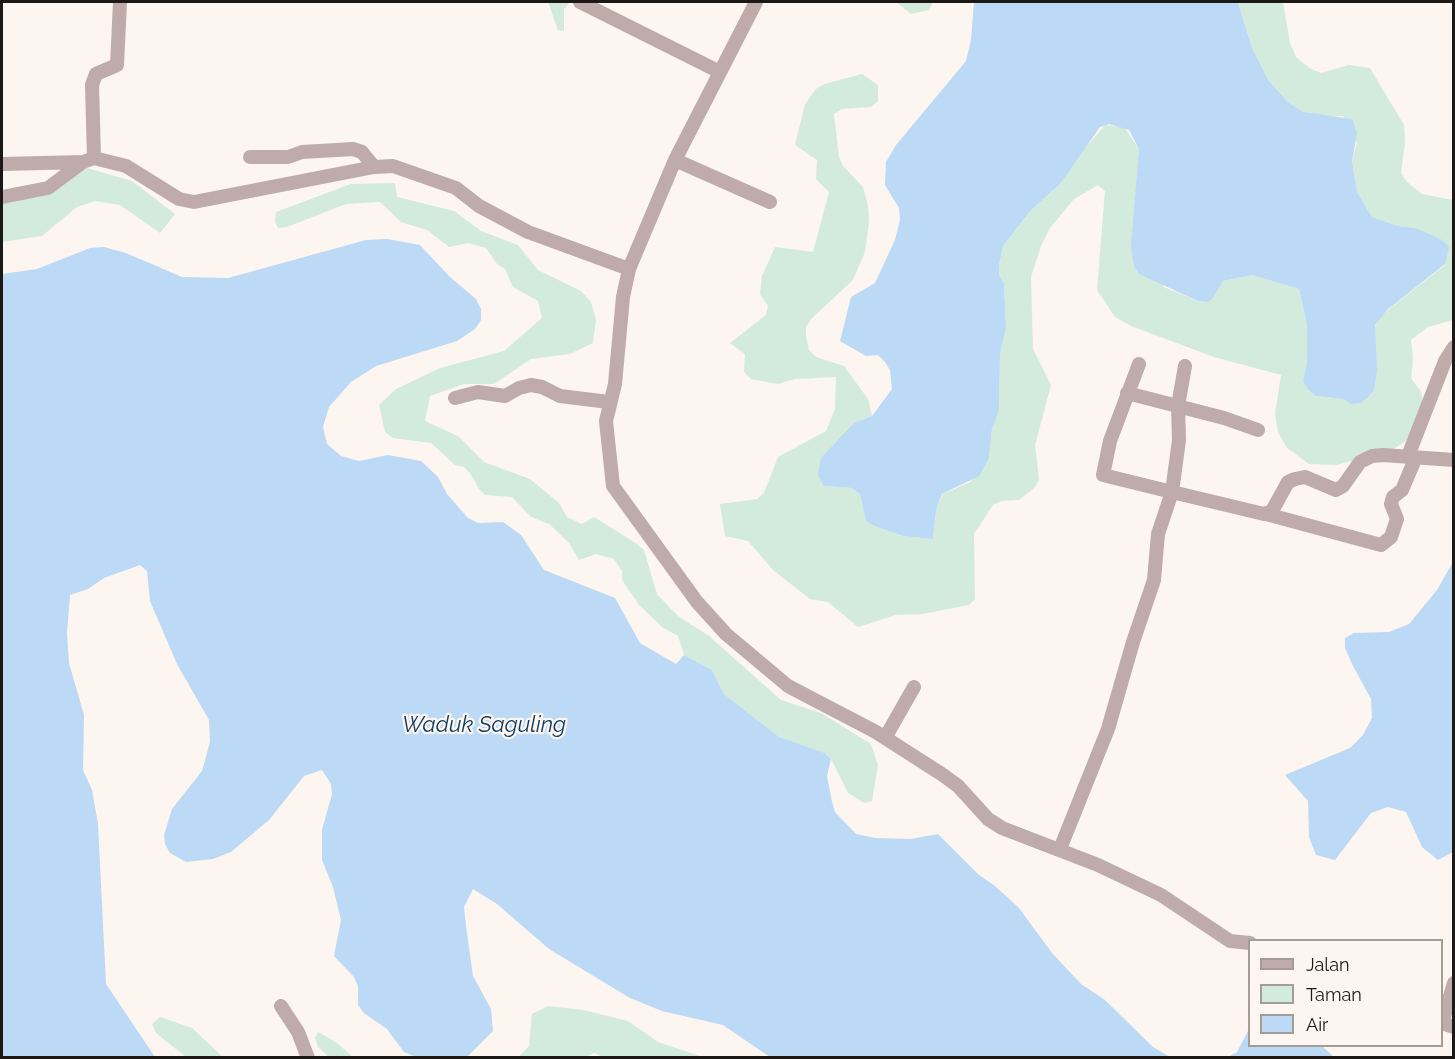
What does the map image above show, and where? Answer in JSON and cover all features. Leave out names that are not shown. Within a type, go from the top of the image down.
[{"type":"street","points":[[88,160],[92,85],[96,74],[117,65],[120,2]]},
{"type":"street","points":[[580,2],[720,72]]},
{"type":"street","points":[[756,2],[675,160],[629,268],[623,297],[615,384],[606,421],[613,486],[697,602],[726,634],[788,686],[885,738],[958,786],[988,819],[1002,828],[1060,849],[1161,895],[1230,941],[1248,944]]},
{"type":"street","points":[[250,157],[288,157],[302,152],[353,149],[362,152],[374,167]]},
{"type":"street","points":[[2,197],[48,188],[88,160]]},
{"type":"street","points":[[2,164],[88,160],[126,166],[179,199],[194,202],[374,167],[401,167],[456,188],[479,206],[528,232],[629,268]]},
{"type":"street","points":[[675,160],[770,202]]},
{"type":"street","points":[[1139,364],[1110,441],[1103,475],[1266,514],[1381,545],[1391,537],[1396,519],[1391,504],[1393,497],[1402,490],[1445,361],[1454,347]]},
{"type":"street","points":[[1060,849],[1108,729],[1154,580],[1158,534],[1172,492],[1179,440],[1178,406],[1185,366]]},
{"type":"street","points":[[455,398],[478,392],[505,396],[519,388],[531,386],[542,387],[560,396],[609,402]]},
{"type":"street","points":[[1127,393],[1258,430]]},
{"type":"street","points":[[1266,514],[1272,511],[1288,482],[1295,478],[1305,477],[1339,490],[1353,469],[1366,459],[1383,455],[1454,460]]},
{"type":"street","points":[[885,738],[914,687]]},
{"type":"street","points":[[1443,1020],[1454,983]]},
{"type":"street","points":[[280,1006],[298,1032],[308,1058]]},
{"type":"green space","points":[[548,2],[570,2],[564,9],[564,31],[558,30]]},
{"type":"green space","points":[[896,2],[933,2],[929,10],[911,14]]},
{"type":"green space","points":[[1238,2],[1283,2],[1290,43],[1296,57],[1311,69],[1321,73],[1349,65],[1370,68],[1404,125],[1405,143],[1401,173],[1407,182],[1422,194],[1453,200],[1453,320],[1428,327],[1411,340],[1413,360],[1411,378],[1421,392],[1423,402],[1407,440],[1391,451],[1336,465],[1309,464],[1287,448],[1278,432],[1275,414],[1281,375],[1214,357],[1131,326],[1115,317],[1097,290],[1105,191],[1098,185],[1074,199],[1050,228],[1041,246],[1031,277],[1033,349],[1051,385],[1035,445],[1039,480],[1034,488],[1019,500],[1001,501],[993,505],[974,534],[975,599],[969,605],[923,614],[896,615],[858,627],[828,602],[810,599],[773,570],[748,541],[725,536],[720,504],[757,499],[764,493],[778,457],[826,431],[835,409],[836,377],[795,379],[778,384],[751,379],[744,372],[745,354],[730,343],[766,315],[768,306],[760,294],[762,276],[775,247],[813,252],[829,192],[816,179],[817,160],[795,145],[805,104],[816,89],[824,84],[862,74],[878,85],[878,101],[871,107],[842,109],[834,114],[839,157],[843,166],[863,187],[868,205],[869,223],[865,252],[853,280],[811,319],[806,327],[806,336],[809,350],[816,357],[844,366],[868,399],[872,416],[854,423],[824,486],[853,488],[860,494],[866,521],[903,536],[933,539],[936,511],[943,494],[970,482],[989,458],[992,429],[999,411],[1000,354],[1006,326],[1004,283],[999,275],[1003,246],[1031,210],[1060,184],[1075,160],[1105,125],[1124,127],[1139,149],[1138,187],[1164,287],[1198,301],[1208,302],[1223,281],[1252,275],[1299,289],[1307,325],[1307,362],[1303,381],[1316,396],[1344,399],[1379,317],[1445,265],[1416,228],[1398,226],[1372,217],[1357,192],[1352,161],[1357,142],[1343,116],[1325,117],[1304,112],[1289,103],[1269,81],[1252,48]]},
{"type":"green space","points":[[87,168],[132,181],[175,214],[160,233],[120,205],[95,201],[77,207],[42,236],[2,242],[2,202],[39,197]]},
{"type":"green space","points":[[395,183],[397,197],[454,211],[481,231],[518,245],[538,270],[581,291],[591,302],[596,320],[593,343],[570,354],[531,359],[494,384],[464,384],[430,396],[425,421],[458,436],[484,462],[530,479],[559,503],[567,517],[582,524],[594,517],[637,544],[644,550],[657,594],[678,616],[709,636],[781,700],[821,713],[871,744],[878,765],[872,801],[864,803],[848,793],[831,759],[825,753],[780,738],[724,694],[712,670],[684,655],[678,636],[662,627],[639,605],[622,580],[622,571],[614,559],[596,554],[579,560],[569,543],[549,524],[531,517],[512,497],[485,495],[464,467],[455,465],[431,443],[393,438],[385,432],[379,405],[396,389],[440,368],[504,351],[542,318],[538,301],[513,287],[505,269],[497,264],[486,248],[468,243],[449,247],[427,230],[401,222],[380,202],[346,204],[287,227],[278,228],[275,222],[276,212],[351,184]]},
{"type":"green space","points":[[548,1006],[583,1010],[628,1021],[658,1042],[703,1057],[604,1058],[595,1053],[584,1057],[518,1057],[529,1046],[532,1014]]},
{"type":"green space","points":[[160,1017],[192,1028],[223,1057],[186,1057],[156,1033],[152,1024]]},
{"type":"green space","points":[[318,1032],[337,1043],[353,1057],[329,1057],[318,1047],[315,1038]]},
{"type":"water","points":[[974,2],[1238,2],[1252,48],[1269,81],[1289,103],[1304,112],[1352,119],[1357,133],[1352,161],[1357,192],[1372,217],[1398,226],[1416,228],[1442,240],[1449,247],[1445,264],[1387,310],[1375,325],[1377,371],[1374,390],[1368,397],[1361,403],[1351,404],[1344,399],[1316,396],[1308,389],[1303,381],[1307,362],[1307,325],[1299,289],[1252,275],[1223,281],[1208,302],[1198,301],[1139,274],[1134,266],[1131,246],[1139,149],[1129,130],[1109,124],[1100,127],[1060,184],[1031,210],[1003,246],[999,275],[1004,283],[1006,327],[1000,354],[999,411],[992,429],[989,458],[979,476],[942,494],[936,511],[933,539],[903,536],[874,526],[866,521],[860,494],[852,488],[824,486],[818,475],[821,458],[854,423],[872,416],[892,389],[890,370],[878,355],[866,356],[840,341],[851,297],[875,283],[895,240],[900,220],[899,208],[885,185],[886,162],[896,145],[966,61],[971,40]]},
{"type":"water","name":"Waduk Saguling","points":[[387,239],[420,245],[450,277],[476,299],[481,309],[481,320],[475,329],[457,341],[376,366],[351,382],[329,407],[323,427],[327,444],[341,456],[359,461],[388,455],[421,461],[438,477],[447,494],[468,518],[478,523],[503,522],[521,535],[544,570],[615,598],[640,643],[676,664],[684,655],[712,670],[724,694],[779,737],[825,753],[831,759],[827,776],[835,812],[856,834],[875,838],[911,839],[938,834],[979,875],[1019,908],[1052,953],[1081,984],[1105,1000],[1153,1047],[1170,1057],[770,1057],[723,1025],[662,1011],[630,998],[549,949],[497,904],[473,889],[464,907],[473,976],[491,1009],[493,1031],[467,1057],[416,1057],[404,1052],[387,1029],[364,1013],[358,1005],[358,986],[354,977],[334,956],[341,920],[333,887],[322,860],[322,830],[332,794],[331,784],[322,770],[304,776],[269,820],[231,852],[213,859],[186,862],[170,853],[165,844],[164,835],[172,809],[202,771],[210,742],[209,720],[177,664],[150,601],[147,571],[140,565],[104,578],[88,589],[70,595],[67,633],[69,663],[84,715],[83,770],[92,790],[98,824],[106,984],[155,1057],[2,1057],[2,274],[37,269],[90,248],[104,247],[126,253],[182,277],[228,278],[366,240]]},
{"type":"water","points":[[1453,562],[1453,852],[1438,860],[1422,847],[1406,812],[1388,807],[1371,813],[1335,860],[1316,855],[1309,837],[1308,801],[1285,775],[1350,748],[1363,735],[1372,718],[1371,699],[1345,648],[1345,638],[1354,633],[1389,632],[1409,624],[1437,590]]},
{"type":"water","points":[[1248,1031],[1248,1047],[1323,1047],[1334,1057],[1228,1057],[1237,1052]]}]
